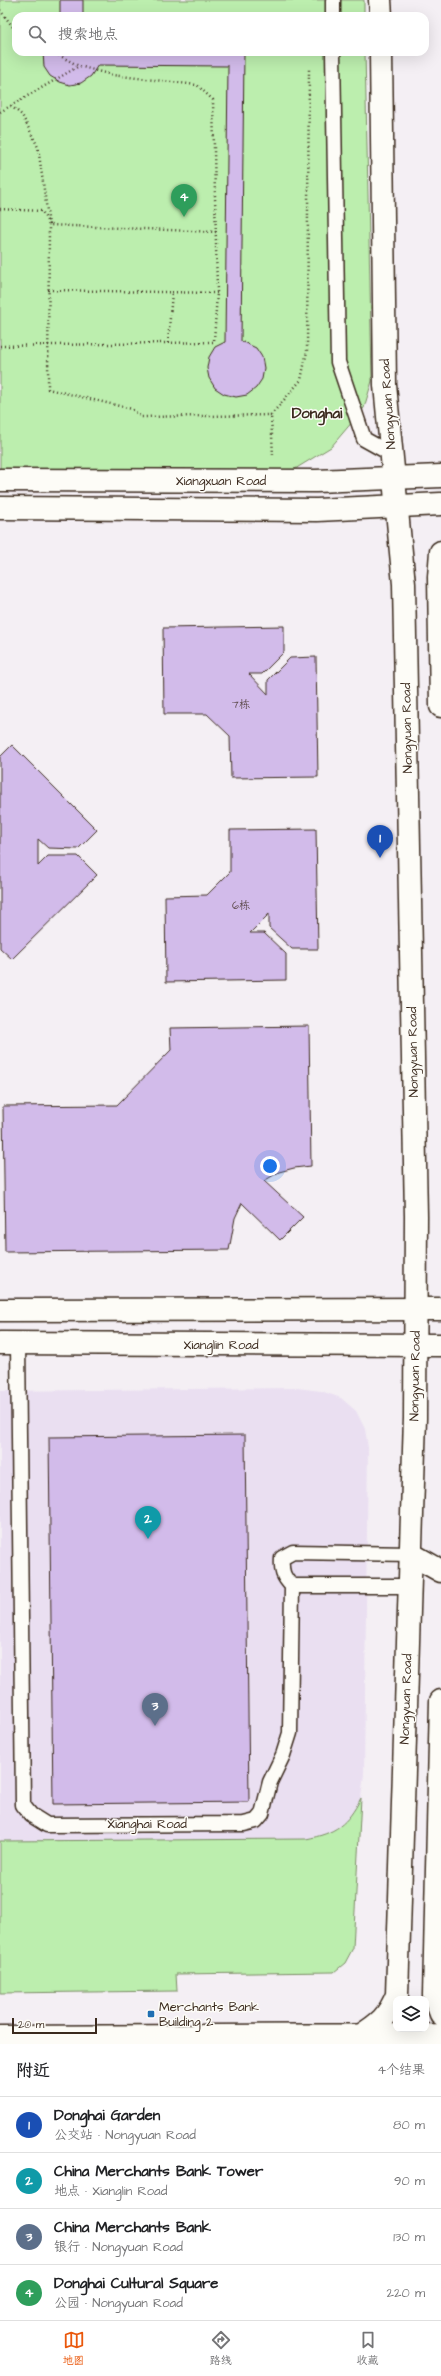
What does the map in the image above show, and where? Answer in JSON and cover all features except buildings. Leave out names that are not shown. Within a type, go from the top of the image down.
[{"type":"main road","points":[[380,0],[381,12]]},
{"type":"main road","name":"Nongyuan Road","points":[[360,2036],[379,2024],[390,2011],[397,1995],[416,1345],[416,1216],[404,600],[385,385],[381,56]]},
{"type":"main road","name":"Xiangxuan Road","points":[[0,480],[275,481],[441,476]]},
{"type":"main road","points":[[0,508],[317,510],[441,504]]},
{"type":"main road","points":[[441,552],[439,577],[441,706]]},
{"type":"main road","points":[[0,1310],[441,1309]]},
{"type":"main road","name":"Xianglin Road","points":[[9,1343],[441,1345]]},
{"type":"main road","points":[[411,1554],[441,1572]]},
{"type":"main road","points":[[410,1586],[441,1572]]},
{"type":"main road","points":[[441,1701],[434,1994],[441,2014]]},
{"type":"main road","points":[[401,1851],[412,1860],[425,1860],[438,1853]]},
{"type":"main road","points":[[0,2037],[441,2035]]},
{"type":"lane","points":[[333,0],[333,12]]},
{"type":"lane","points":[[333,56],[338,362],[364,439],[391,454]]},
{"type":"lane","name":"Xianghai Road","points":[[9,1343],[23,1805],[31,1815],[47,1825],[244,1824],[256,1821],[262,1814],[276,1768],[284,1755],[290,1733],[292,1586]]},
{"type":"lane","points":[[410,1586],[292,1586],[283,1577],[282,1558],[293,1552],[411,1554]]},
{"type":"path","points":[[0,10],[12,26]]},
{"type":"path","points":[[0,346],[214,342],[217,294],[213,100],[205,90],[197,85],[112,75],[79,66],[60,56]]},
{"type":"path","points":[[275,481],[271,415],[301,380],[307,351],[309,60]]},
{"type":"path","points":[[0,112],[79,66]]},
{"type":"path","points":[[11,106],[22,115],[38,147],[49,225],[48,389],[132,409],[141,417],[271,415]]},
{"type":"path","points":[[0,209],[42,211],[49,225]]},
{"type":"path","points":[[49,225],[216,232]]},
{"type":"path","points":[[48,290],[217,294]]},
{"type":"path","points":[[168,343],[172,292]]},
{"type":"shaded area","points":[[297,1388],[321,1391],[341,1398],[356,1411],[365,1429],[368,1448],[364,1774],[361,1798],[354,1812],[342,1825],[328,1834],[306,1839],[0,1841],[0,1391]]},
{"type":"green space","points":[[0,0],[364,0],[364,12],[12,12],[12,56],[365,56],[372,381],[364,408],[331,447],[290,472],[0,469]]},
{"type":"green space","points":[[361,1798],[353,1948],[345,1963],[334,1972],[176,1974],[177,1991],[0,1993],[0,1841],[306,1839],[333,1831],[340,1826],[351,1815]]},
{"type":"place","name":"Donghai Cultural Square","points":[[184,217]]},
{"type":"place","name":"Donghai Garden","points":[[380,858]]},
{"type":"place","name":"China Merchants Bank Tower","points":[[148,1539]]},
{"type":"place","name":"China Merchants Bank","points":[[155,1726]]},
{"type":"place","name":"Merchants Bank Building 2","points":[[151,2014]]},
{"type":"district","name":"Donghai","points":[[317,413]]}]
